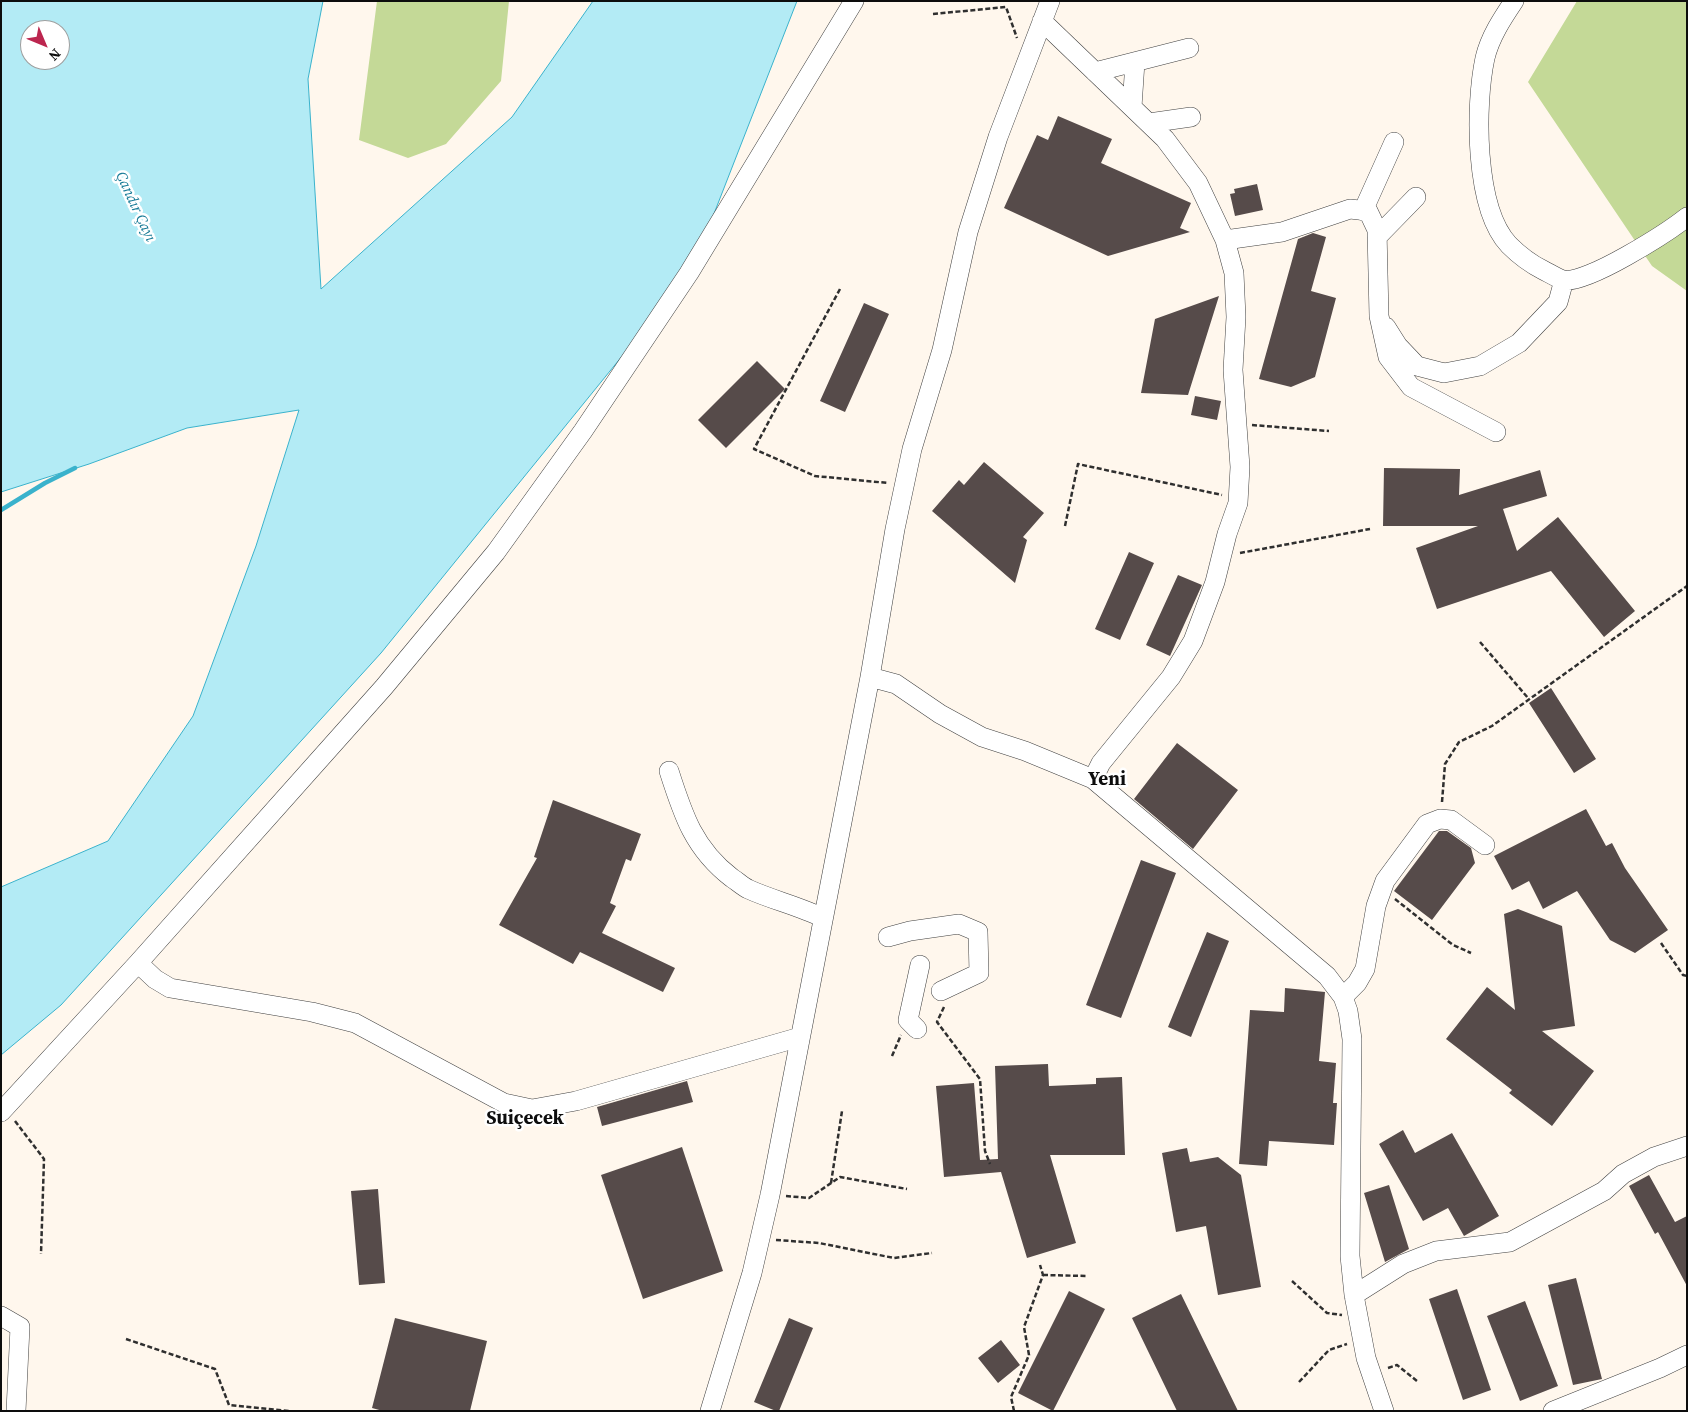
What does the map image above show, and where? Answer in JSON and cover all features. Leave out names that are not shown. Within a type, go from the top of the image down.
[{"type":"street","points":[[3,1110],[138,963],[384,687],[496,552],[583,431],[689,273],[854,1]]},
{"type":"street","points":[[710,1411],[752,1273],[770,1195],[870,677],[895,529],[912,449],[942,350],[968,232],[998,138],[1050,1]]},
{"type":"street","points":[[1514,1],[1497,27],[1485,57],[1479,106],[1480,162],[1492,215],[1508,244],[1531,264],[1564,280],[1585,276],[1652,242],[1687,217]]},
{"type":"street","points":[[1042,22],[1165,139],[1198,183],[1226,240],[1234,272],[1236,317],[1233,370],[1240,467],[1238,498],[1215,582],[1193,641],[1171,677],[1101,763],[1093,780]]},
{"type":"street","points":[[1095,72],[1189,48]]},
{"type":"street","points":[[1132,108],[1135,62]]},
{"type":"street","points":[[1149,123],[1192,117]]},
{"type":"street","points":[[1363,211],[1394,142]]},
{"type":"street","points":[[1377,237],[1416,197]]},
{"type":"street","points":[[1226,240],[1282,232],[1350,209],[1368,212],[1377,230],[1379,316],[1388,357],[1411,387],[1496,432]]},
{"type":"street","points":[[1379,316],[1398,346],[1417,366],[1444,373],[1480,366],[1519,343],[1558,302],[1564,280]]},
{"type":"street","points":[[870,677],[896,684],[940,714],[982,737],[1025,751],[1093,780],[1238,903],[1304,955],[1327,976],[1343,997],[1348,1011],[1352,1039],[1350,1256],[1354,1295],[1362,1338],[1371,1374],[1384,1411]]},
{"type":"street","points":[[669,771],[683,812],[697,842],[718,867],[746,888],[800,907],[823,918]]},
{"type":"street","points":[[1343,997],[1357,983],[1364,969],[1382,889],[1390,873],[1427,824],[1440,818],[1456,822],[1485,845]]},
{"type":"street","points":[[888,937],[910,931],[959,924],[978,932],[978,973],[943,998]]},
{"type":"street","points":[[138,963],[155,979],[170,988],[312,1012],[355,1023],[504,1102],[532,1109],[576,1101],[800,1037]]},
{"type":"street","points":[[913,1024],[920,965]]},
{"type":"street","points":[[1354,1295],[1403,1264],[1436,1251],[1510,1242],[1604,1191],[1623,1174],[1654,1156],[1687,1146]]},
{"type":"street","points":[[1,1316],[20,1327],[16,1411]]},
{"type":"street","points":[[1553,1411],[1660,1368],[1687,1355]]},
{"type":"path","points":[[934,14],[1006,6],[1026,63]]},
{"type":"path","points":[[840,289],[754,449],[815,476],[904,485]]},
{"type":"path","points":[[1236,424],[1329,431]]},
{"type":"path","points":[[1065,526],[1078,464],[1238,498]]},
{"type":"path","points":[[1221,557],[1370,529]]},
{"type":"path","points":[[1440,818],[1445,764],[1459,742],[1492,726],[1528,698],[1687,586]]},
{"type":"path","points":[[1480,642],[1528,698]]},
{"type":"path","points":[[1382,889],[1453,945],[1471,953]]},
{"type":"path","points":[[1661,943],[1684,975],[1687,976]]},
{"type":"path","points":[[943,998],[937,1022],[980,1079],[985,1151],[990,1164]]},
{"type":"path","points":[[892,1056],[913,1024]]},
{"type":"path","points":[[3,1110],[44,1159],[41,1254]]},
{"type":"path","points":[[831,1183],[842,1111]]},
{"type":"path","points":[[770,1195],[809,1198],[840,1177],[907,1189]]},
{"type":"path","points":[[760,1239],[819,1243],[894,1258],[932,1253]]},
{"type":"path","points":[[1014,1411],[1011,1397],[1029,1355],[1024,1328],[1042,1275],[1040,1266]]},
{"type":"path","points":[[1042,1275],[1087,1276]]},
{"type":"path","points":[[1292,1281],[1327,1313],[1358,1317]]},
{"type":"path","points":[[1299,1382],[1329,1350],[1362,1338]]},
{"type":"path","points":[[126,1339],[215,1369],[229,1404],[289,1411]]},
{"type":"path","points":[[1371,1374],[1397,1365],[1417,1381]]},
{"type":"green space","points":[[377,1],[509,1],[501,81],[446,144],[408,158],[359,140]]},
{"type":"green space","points":[[1577,1],[1687,1],[1687,291],[1652,266],[1528,82]]},
{"type":"water","name":"Çandır Çayı","points":[[1,1],[323,1],[308,79],[321,289],[512,117],[593,1],[797,1],[692,270],[381,653],[61,1005],[1,1055],[1,887],[108,841],[193,716],[256,546],[299,410],[187,428],[89,464],[1,492]]},
{"type":"building","points":[[1058,116],[1112,139],[1101,163],[1191,203],[1180,228],[1190,232],[1108,256],[1004,208],[1037,135],[1048,140]]},
{"type":"building","points":[[1257,184],[1263,210],[1235,216],[1230,194],[1235,193],[1234,189]]},
{"type":"building","points":[[1313,233],[1326,237],[1311,291],[1336,298],[1315,377],[1291,387],[1259,379],[1298,239]]},
{"type":"building","points":[[1219,296],[1188,395],[1141,393],[1155,319]]},
{"type":"building","points":[[864,303],[889,314],[845,412],[820,401]]},
{"type":"building","points":[[757,361],[785,389],[726,448],[698,420]]},
{"type":"building","points":[[1195,396],[1221,401],[1217,420],[1191,415]]},
{"type":"building","points":[[984,462],[1044,513],[1023,537],[1027,540],[1015,583],[932,511],[959,480],[964,485]]},
{"type":"building","points":[[1384,468],[1460,469],[1459,495],[1540,470],[1547,496],[1503,509],[1517,551],[1558,517],[1635,611],[1604,637],[1551,571],[1437,609],[1416,548],[1478,526],[1383,526]]},
{"type":"building","points":[[1129,552],[1154,563],[1120,640],[1095,629]]},
{"type":"building","points":[[1178,575],[1202,585],[1170,656],[1146,645]]},
{"type":"building","points":[[1551,688],[1596,759],[1574,773],[1529,703]]},
{"type":"building","points":[[1177,743],[1238,790],[1193,849],[1134,799]]},
{"type":"building","points":[[553,800],[641,834],[631,861],[626,859],[610,903],[616,906],[602,933],[675,968],[663,992],[580,952],[573,964],[499,925],[537,858],[534,857]]},
{"type":"building","points":[[1586,809],[1606,846],[1612,843],[1625,868],[1668,930],[1635,953],[1610,940],[1577,891],[1543,909],[1529,881],[1512,890],[1494,856]]},
{"type":"building","points":[[1439,831],[1447,831],[1471,848],[1475,863],[1432,920],[1394,891]]},
{"type":"building","points":[[1141,860],[1176,873],[1121,1018],[1086,1005]]},
{"type":"building","points":[[1518,909],[1562,926],[1575,1026],[1542,1031],[1594,1071],[1552,1126],[1509,1093],[1512,1090],[1446,1039],[1487,987],[1515,1010],[1504,914]]},
{"type":"building","points":[[1207,932],[1229,941],[1191,1037],[1168,1027]]},
{"type":"building","points":[[1285,988],[1325,992],[1319,1061],[1336,1063],[1333,1103],[1337,1103],[1334,1145],[1269,1141],[1267,1166],[1239,1164],[1250,1010],[1284,1012]]},
{"type":"building","points":[[1048,1064],[1049,1086],[1096,1084],[1096,1078],[1122,1077],[1125,1155],[1050,1155],[1076,1243],[1027,1258],[1001,1172],[944,1177],[936,1086],[974,1083],[980,1160],[998,1159],[995,1066]]},
{"type":"building","points":[[687,1081],[693,1102],[602,1126],[597,1107]]},
{"type":"building","points":[[1403,1130],[1415,1153],[1452,1133],[1499,1216],[1464,1236],[1448,1208],[1423,1221],[1379,1144]]},
{"type":"building","points":[[682,1147],[723,1271],[643,1299],[601,1175]]},
{"type":"building","points":[[1187,1148],[1190,1162],[1218,1157],[1241,1175],[1261,1287],[1218,1295],[1206,1226],[1176,1232],[1162,1153]]},
{"type":"building","points":[[1649,1175],[1675,1222],[1687,1216],[1687,1286],[1658,1232],[1655,1234],[1629,1186]]},
{"type":"building","points":[[1389,1185],[1409,1249],[1385,1262],[1364,1193]]},
{"type":"building","points":[[378,1189],[385,1283],[359,1285],[351,1191]]},
{"type":"building","points":[[1576,1278],[1602,1379],[1573,1385],[1548,1285]]},
{"type":"building","points":[[1457,1289],[1491,1390],[1463,1400],[1429,1299]]},
{"type":"building","points":[[1069,1291],[1105,1309],[1053,1411],[1018,1393]]},
{"type":"building","points":[[1181,1294],[1238,1411],[1177,1411],[1132,1318]]},
{"type":"building","points":[[1525,1301],[1558,1386],[1520,1401],[1487,1316]]},
{"type":"building","points":[[395,1318],[487,1341],[470,1411],[383,1411],[372,1408]]},
{"type":"building","points":[[789,1318],[813,1328],[779,1411],[776,1411],[754,1402]]},
{"type":"building","points":[[1001,1340],[1020,1365],[998,1383],[978,1358]]},
{"type":"waterway","points":[[1,510],[45,483],[75,468]]},
{"type":"district","name":"Yeni","points":[[1107,780]]},
{"type":"district","name":"Suiçecek","points":[[525,1119]]}]
